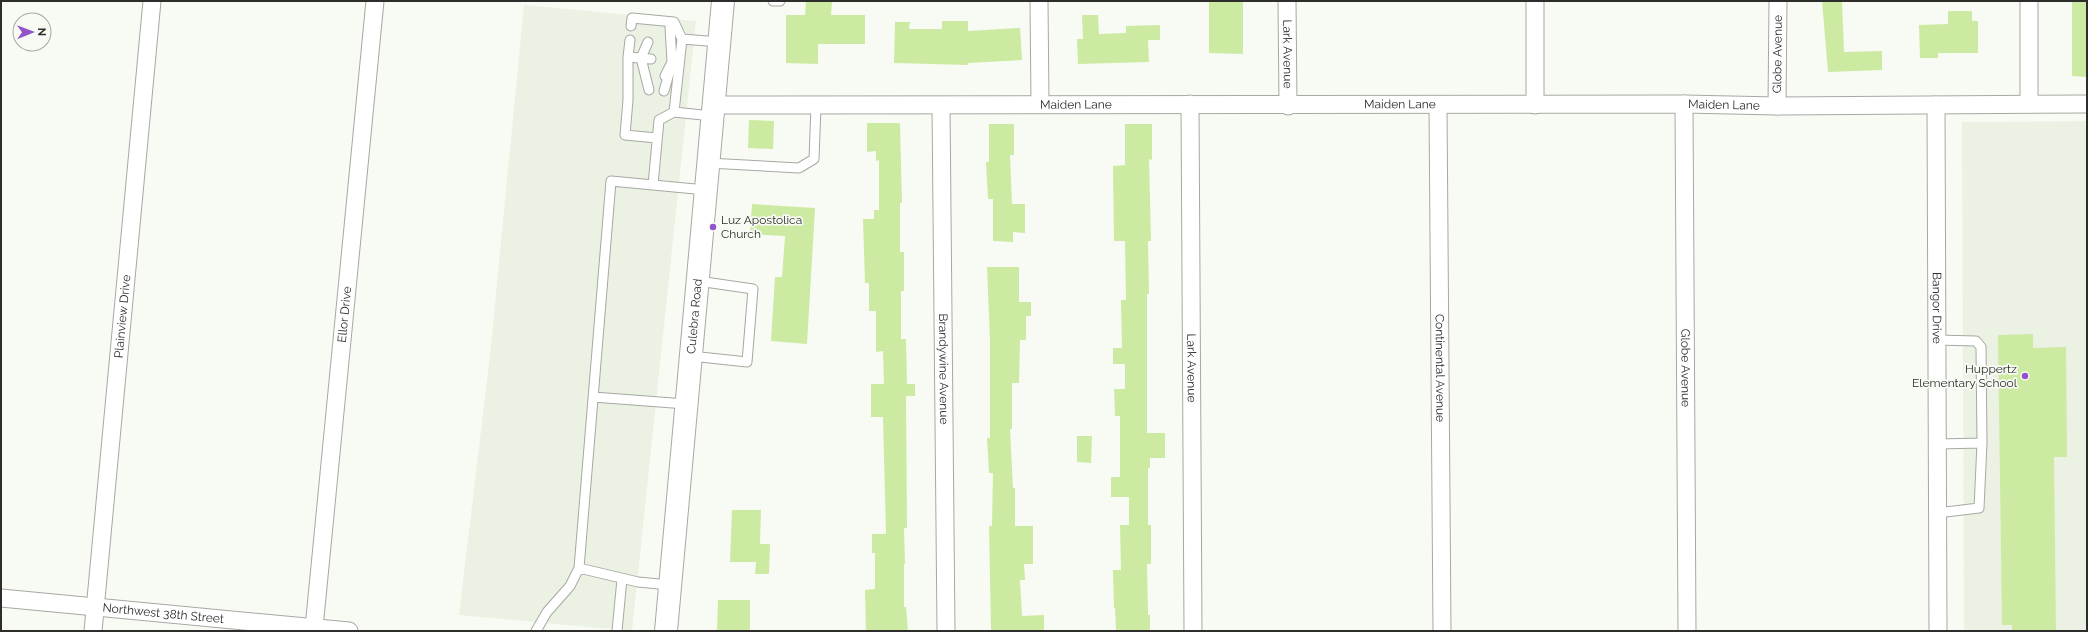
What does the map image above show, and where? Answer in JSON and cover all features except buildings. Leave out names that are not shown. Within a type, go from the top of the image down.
[{"type":"main road","name":"Culebra Road","points":[[666,631],[723,1]]},
{"type":"street","name":"Plainview Drive","points":[[93,631],[152,1]]},
{"type":"street","name":"Ellor Drive","points":[[314,628],[375,1]]},
{"type":"street","points":[[1039,1],[1040,104]]},
{"type":"street","name":"Lark Avenue","points":[[1287,1],[1288,106]]},
{"type":"street","points":[[1535,1],[1535,105]]},
{"type":"street","name":"Globe Avenue","points":[[1777,106],[1778,1]]},
{"type":"street","points":[[2029,1],[2029,104]]},
{"type":"street","name":"Maiden Lane","points":[[713,111],[816,106],[1040,104],[1438,106],[1684,104],[1777,106],[2087,104]]},
{"type":"street","name":"Lark Avenue","points":[[1190,104],[1193,631]]},
{"type":"street","name":"Globe Avenue","points":[[1684,104],[1687,631]]},
{"type":"street","name":"Bangor Drive","points":[[1936,105],[1938,631]]},
{"type":"street","name":"Brandywine Avenue","points":[[941,106],[946,631]]},
{"type":"street","name":"Continental Avenue","points":[[1438,106],[1442,631]]},
{"type":"street","name":"Northwest 38th Street","points":[[1,598],[348,631]]},
{"type":"lane","points":[[773,1],[780,1]]},
{"type":"lane","points":[[631,26],[632,18],[674,22],[682,39],[664,91]]},
{"type":"lane","points":[[670,27],[673,62],[674,112]]},
{"type":"lane","points":[[682,39],[720,42]]},
{"type":"lane","points":[[630,40],[625,135],[657,138]]},
{"type":"lane","points":[[649,90],[641,58],[650,43]]},
{"type":"lane","points":[[664,76],[673,62],[668,45]]},
{"type":"lane","points":[[628,57],[651,59]]},
{"type":"lane","points":[[641,58],[650,75]]},
{"type":"lane","points":[[708,163],[799,168],[814,159],[816,106]]},
{"type":"lane","points":[[653,185],[659,120],[674,112],[713,111]]},
{"type":"lane","points":[[536,631],[547,612],[570,586],[579,568],[611,181],[706,190]]},
{"type":"lane","points":[[691,356],[747,362],[753,290],[698,281]]},
{"type":"lane","points":[[1936,340],[1976,341],[1981,347],[1982,443],[1979,508],[1937,513]]},
{"type":"lane","points":[[593,397],[686,404]]},
{"type":"lane","points":[[1937,444],[1982,443]]},
{"type":"lane","points":[[579,568],[638,582],[670,585]]},
{"type":"lane","points":[[617,631],[622,579]]},
{"type":"shaded area","points":[[524,5],[696,21],[632,631],[459,615],[490,355]]},
{"type":"shaded area","name":"Huppertz Elementary School","points":[[2087,121],[2087,631],[1964,631],[1962,122]]},
{"type":"place","name":"Luz Apostolica Church","points":[[713,227]]},
{"type":"place","name":"Huppertz Elementary School","points":[[2025,376]]}]
